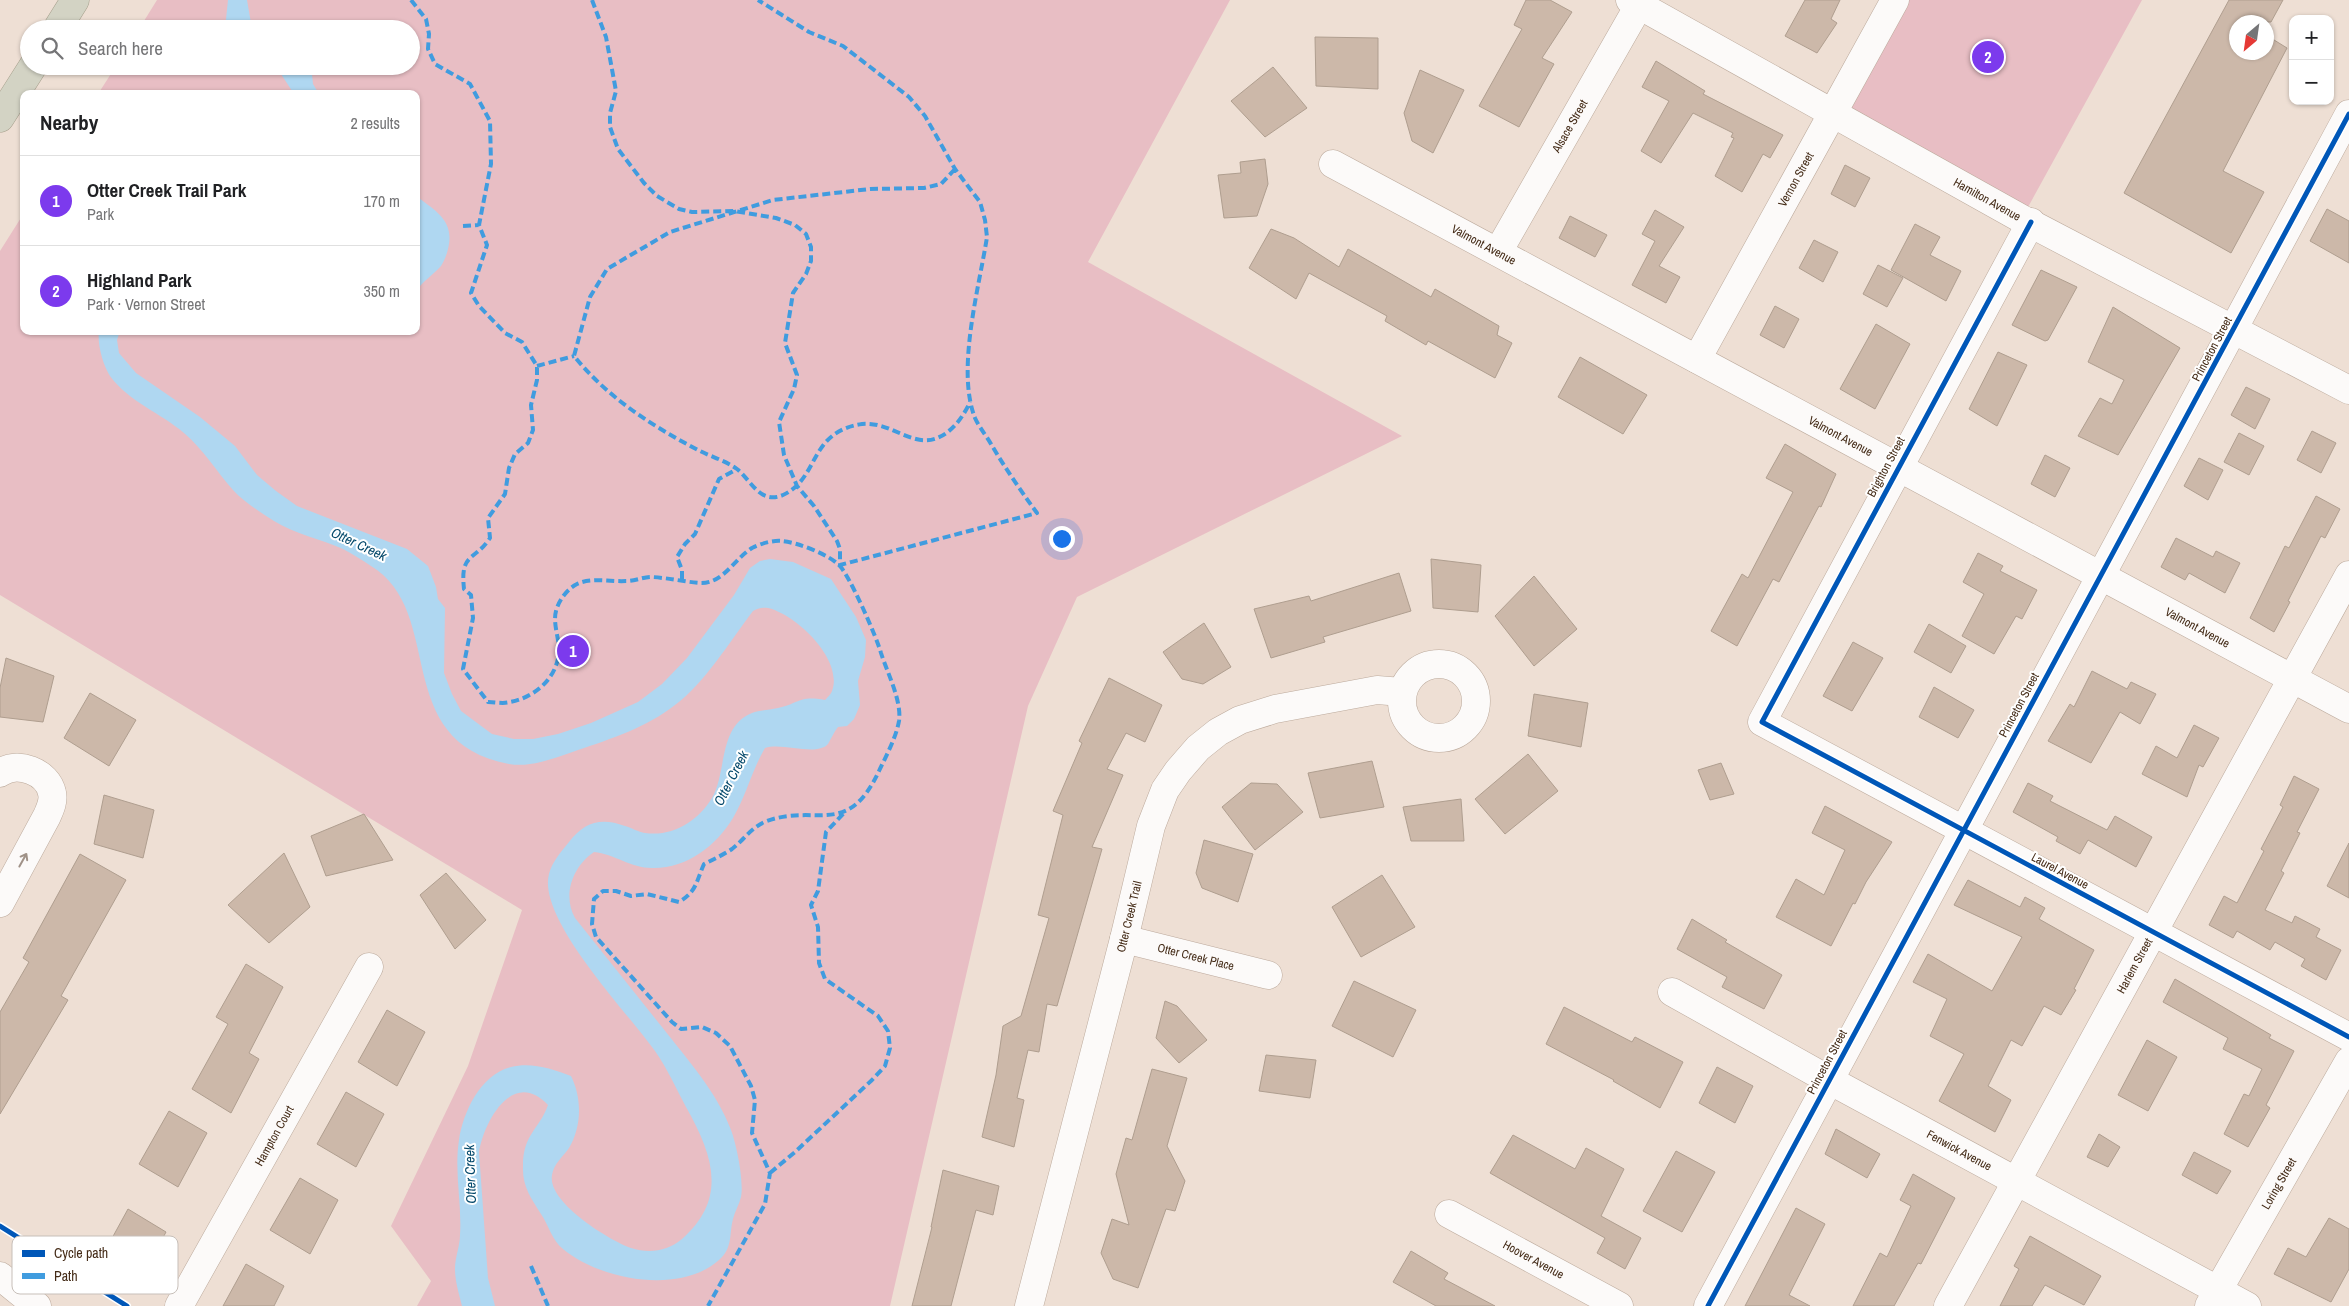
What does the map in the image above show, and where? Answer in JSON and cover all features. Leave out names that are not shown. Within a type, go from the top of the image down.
[{"type":"highway","points":[[63,20],[75,0]]},
{"type":"highway","points":[[0,118],[27,75]]},
{"type":"street","name":"Vernon Street","points":[[1697,359],[1834,114],[1895,0]]},
{"type":"street","name":"Hamilton Avenue","points":[[1637,2],[1834,114],[2030,222],[2349,390]]},
{"type":"street","name":"Alsace Street","points":[[1498,252],[1637,2]]},
{"type":"street","name":"Princeton Street","points":[[1708,1306],[2349,114]]},
{"type":"street","name":"Valmont Avenue","points":[[1334,164],[2349,709]]},
{"type":"street","name":"Brighton Street","points":[[1762,722],[2030,222]]},
{"type":"street","name":"Harlem Street","points":[[1948,1306],[2349,575]]},
{"type":"street","name":"Otter Creek Trail","points":[[1029,1306],[1157,809],[1178,771],[1198,748],[1218,732],[1240,720],[1257,714],[1377,690],[1402,692]]},
{"type":"street","name":"Laurel Avenue","points":[[1762,722],[2349,1037]]},
{"type":"street","points":[[0,773],[14,767],[24,768],[36,773],[45,780],[52,792],[52,803],[47,816],[0,903]]},
{"type":"street","name":"Otter Creek Place","points":[[1124,940],[1268,975]]},
{"type":"street","name":"Hampton Court","points":[[179,1306],[369,967]]},
{"type":"street","name":"Fenwick Avenue","points":[[1672,992],[1829,1080],[2017,1181],[2213,1298],[2247,1306]]},
{"type":"street","name":"Loring Street","points":[[2213,1298],[2349,1061]]},
{"type":"street","name":"Hoover Avenue","points":[[1449,1214],[1619,1306]]},
{"type":"street","points":[[0,1276],[12,1286]]},
{"type":"street","points":[[22,1294],[37,1306]]},
{"type":"shaded area","points":[[157,0],[1230,0],[1088,262],[1402,436],[1077,597],[1028,706],[890,1306],[417,1306],[431,1281],[391,1226],[468,1066],[522,910],[0,595],[0,251],[20,219],[20,335],[420,335],[420,90],[101,90],[110,75],[420,75],[420,20],[145,20]]},
{"type":"shaded area","points":[[1897,0],[2142,0],[2022,218],[1834,114]]},
{"type":"water","points":[[228,0],[247,0],[250,20],[226,20]]},
{"type":"water","points":[[282,75],[312,75],[313,84],[317,90],[291,90]]},
{"type":"water","points":[[420,199],[435,210],[445,221],[449,235],[448,250],[442,264],[420,286]]},
{"type":"water","name":"Otter Creek","points":[[99,335],[119,335],[117,340],[119,353],[136,373],[200,417],[235,446],[257,475],[297,506],[407,549],[428,566],[436,587],[438,599],[445,608],[444,673],[452,694],[461,711],[492,734],[514,739],[533,739],[558,734],[591,723],[638,702],[662,684],[687,658],[734,595],[750,568],[760,561],[770,559],[793,562],[831,579],[856,617],[866,640],[865,657],[858,681],[860,705],[854,719],[847,726],[838,727],[828,744],[823,748],[816,749],[765,748],[733,818],[718,838],[699,854],[688,860],[677,865],[652,868],[594,852],[580,865],[572,882],[570,900],[575,918],[701,1076],[718,1102],[731,1130],[736,1145],[742,1182],[741,1197],[733,1219],[727,1251],[719,1260],[703,1271],[683,1277],[662,1280],[640,1279],[598,1269],[579,1260],[563,1249],[553,1237],[531,1197],[523,1173],[526,1146],[548,1105],[535,1095],[523,1092],[512,1095],[502,1103],[487,1126],[479,1152],[488,1278],[495,1306],[462,1306],[456,1283],[455,1269],[460,1235],[457,1164],[461,1129],[469,1106],[475,1096],[491,1077],[500,1071],[511,1067],[527,1065],[564,1073],[571,1076],[575,1085],[579,1112],[573,1139],[552,1175],[553,1186],[559,1197],[581,1219],[595,1229],[621,1244],[638,1250],[651,1251],[671,1246],[682,1239],[697,1223],[706,1208],[711,1191],[709,1158],[703,1141],[659,1058],[570,940],[557,915],[549,893],[549,874],[557,857],[575,835],[594,823],[616,823],[642,832],[655,834],[684,826],[700,814],[717,788],[728,739],[741,719],[755,712],[778,708],[800,700],[810,698],[825,700],[830,695],[834,678],[831,665],[824,652],[803,628],[791,619],[768,608],[760,608],[753,611],[707,674],[686,696],[664,713],[641,726],[562,756],[527,764],[509,764],[472,751],[448,730],[433,703],[408,613],[394,587],[371,566],[350,553],[335,545],[282,526],[242,499],[198,446],[184,433],[126,393],[118,385],[107,371],[99,342]]},
{"type":"building","points":[[1526,0],[1550,0],[1572,12],[1542,58],[1554,64],[1519,127],[1479,106],[1522,29],[1514,25]]},
{"type":"building","points":[[1805,0],[1840,0],[1831,19],[1837,23],[1817,53],[1785,36]]},
{"type":"building","points":[[2229,0],[2283,0],[2274,16],[2229,15],[2229,60],[2274,60],[2274,40],[2287,48],[2223,171],[2264,192],[2231,253],[2124,193]]},
{"type":"building","points":[[1315,37],[1378,38],[1378,89],[1316,86]]},
{"type":"building","points":[[1656,61],[1705,91],[1703,94],[1783,135],[1770,158],[1763,154],[1742,192],[1715,176],[1734,138],[1731,137],[1733,133],[1693,113],[1661,163],[1641,151],[1669,101],[1642,87]]},
{"type":"building","points":[[1273,67],[1307,108],[1265,137],[1231,101]]},
{"type":"building","points":[[1420,70],[1464,90],[1433,153],[1412,141],[1404,113]]},
{"type":"building","points":[[1265,159],[1268,184],[1257,216],[1224,218],[1218,175],[1241,173],[1240,162]]},
{"type":"building","points":[[1845,165],[1870,178],[1855,207],[1831,194]]},
{"type":"building","points":[[2327,209],[2349,221],[2349,263],[2310,241]]},
{"type":"building","points":[[1655,210],[1684,227],[1659,266],[1680,277],[1666,303],[1632,285],[1655,241],[1642,234]]},
{"type":"building","points":[[1570,216],[1607,235],[1595,257],[1559,238]]},
{"type":"building","points":[[1915,224],[1940,237],[1930,255],[1961,271],[1946,301],[1891,270]]},
{"type":"building","points":[[1271,229],[1294,238],[1339,267],[1348,249],[1431,297],[1435,289],[1499,326],[1497,335],[1512,343],[1495,378],[1428,341],[1426,345],[1385,321],[1387,316],[1309,273],[1296,299],[1249,268]]},
{"type":"building","points":[[1814,240],[1838,252],[1823,282],[1799,268]]},
{"type":"building","points":[[1878,265],[1903,278],[1887,307],[1863,294]]},
{"type":"building","points":[[2041,270],[2077,287],[2048,340],[2045,341],[2012,325]]},
{"type":"building","points":[[1775,306],[1799,319],[1784,348],[1760,335]]},
{"type":"building","points":[[2113,307],[2180,348],[2118,455],[2078,436],[2100,398],[2112,404],[2124,380],[2088,362]]},
{"type":"building","points":[[1876,324],[1910,344],[1875,409],[1840,389]]},
{"type":"building","points":[[1998,352],[2027,365],[1997,426],[1969,409]]},
{"type":"building","points":[[1580,357],[1647,395],[1623,434],[1558,397]]},
{"type":"building","points":[[2246,387],[2270,399],[2255,429],[2231,415]]},
{"type":"building","points":[[2312,431],[2336,443],[2321,473],[2297,460]]},
{"type":"building","points":[[2239,433],[2264,446],[2249,475],[2224,462]]},
{"type":"building","points":[[1785,444],[1836,474],[1821,507],[1819,506],[1779,582],[1773,579],[1737,646],[1711,631],[1742,574],[1748,578],[1793,492],[1766,478]]},
{"type":"building","points":[[2045,455],[2070,468],[2055,497],[2031,484]]},
{"type":"building","points":[[2199,458],[2223,470],[2208,500],[2184,486]]},
{"type":"building","points":[[2316,496],[2340,509],[2325,538],[2321,536],[2274,632],[2250,618],[2285,546],[2289,548]]},
{"type":"building","points":[[2176,538],[2213,557],[2216,551],[2240,563],[2225,593],[2189,573],[2185,580],[2161,567]]},
{"type":"building","points":[[1978,553],[2003,566],[2000,571],[2037,590],[2022,619],[2016,616],[1994,654],[1962,636],[1984,594],[1963,582]]},
{"type":"building","points":[[1431,559],[1481,565],[1478,612],[1433,608]]},
{"type":"building","points":[[1399,573],[1411,611],[1323,637],[1325,642],[1271,658],[1254,609],[1309,596],[1311,601]]},
{"type":"building","points":[[1534,576],[1577,629],[1534,666],[1495,616]]},
{"type":"building","points":[[1204,623],[1231,667],[1203,684],[1182,679],[1163,652]]},
{"type":"building","points":[[1929,624],[1966,646],[1951,673],[1914,652]]},
{"type":"building","points":[[1853,642],[1883,658],[1852,711],[1823,696]]},
{"type":"building","points":[[6,658],[54,676],[43,722],[0,717],[0,688]]},
{"type":"building","points":[[2092,671],[2127,689],[2131,682],[2156,694],[2140,724],[2120,712],[2091,763],[2048,741],[2070,704],[2074,707]]},
{"type":"building","points":[[1109,678],[1162,705],[1145,742],[1126,733],[1107,769],[1123,775],[1092,847],[1102,849],[1057,1006],[1047,1004],[1039,1052],[1028,1050],[1017,1098],[1024,1100],[1014,1147],[982,1137],[996,1075],[1003,1026],[1021,1016],[1049,918],[1038,915],[1063,815],[1053,811],[1082,743],[1079,741]]},
{"type":"building","points":[[1934,687],[1974,710],[1958,738],[1919,717]]},
{"type":"building","points":[[90,693],[136,720],[109,766],[64,738]]},
{"type":"building","points":[[1534,694],[1588,703],[1581,747],[1528,736]]},
{"type":"building","points":[[2194,725],[2219,738],[2203,767],[2199,765],[2187,797],[2142,774],[2156,746],[2177,758]]},
{"type":"building","points":[[1528,754],[1558,791],[1505,834],[1475,799]]},
{"type":"building","points":[[1372,761],[1384,807],[1320,818],[1308,773]]},
{"type":"building","points":[[1721,763],[1734,794],[1710,800],[1698,770]]},
{"type":"building","points":[[2294,776],[2319,789],[2297,832],[2300,833],[2281,871],[2284,873],[2265,910],[2292,923],[2295,916],[2320,929],[2316,937],[2341,950],[2326,980],[2301,966],[2305,959],[2275,942],[2270,950],[2237,931],[2233,938],[2209,925],[2224,896],[2237,903],[2264,851],[2261,849],[2283,807],[2280,805]]},
{"type":"building","points":[[1251,783],[1277,784],[1303,812],[1255,850],[1222,807]]},
{"type":"building","points":[[2028,783],[2053,796],[2050,801],[2107,830],[2115,816],[2152,837],[2136,867],[2088,840],[2080,854],[2056,841],[2058,837],[2013,812]]},
{"type":"building","points":[[104,795],[154,810],[143,858],[94,844]]},
{"type":"building","points":[[1461,799],[1464,841],[1411,841],[1403,807]]},
{"type":"building","points":[[1825,806],[1892,842],[1866,882],[1855,904],[1853,903],[1831,946],[1776,917],[1796,879],[1824,895],[1845,850],[1812,833]]},
{"type":"building","points":[[364,814],[393,860],[326,876],[311,836]]},
{"type":"building","points":[[1204,840],[1253,854],[1238,902],[1202,888],[1196,873]]},
{"type":"building","points":[[2349,843],[2349,898],[2327,886]]},
{"type":"building","points":[[284,853],[310,907],[269,943],[228,905]]},
{"type":"building","points":[[80,854],[126,880],[61,996],[68,1000],[0,1114],[0,1012],[29,962],[23,958]]},
{"type":"building","points":[[446,873],[486,920],[455,949],[420,895]]},
{"type":"building","points":[[1382,875],[1415,927],[1361,957],[1332,907]]},
{"type":"building","points":[[1968,880],[2020,907],[2025,897],[2045,908],[2039,919],[2094,950],[2074,989],[2076,990],[2061,1015],[2044,1006],[2022,1046],[2011,1040],[1988,1086],[2011,1100],[1995,1132],[1939,1101],[1964,1054],[1930,1036],[1947,999],[1913,982],[1928,954],[1992,991],[2022,937],[1954,905]]},
{"type":"building","points":[[1692,919],[1727,940],[1725,942],[1782,975],[1764,1009],[1722,987],[1727,977],[1677,949]]},
{"type":"building","points":[[246,964],[283,987],[249,1053],[259,1059],[231,1113],[192,1089],[228,1024],[216,1017]]},
{"type":"building","points":[[2175,979],[2271,1035],[2269,1038],[2294,1051],[2266,1105],[2270,1108],[2248,1147],[2224,1134],[2244,1094],[2249,1096],[2262,1069],[2223,1049],[2228,1038],[2163,1002]]},
{"type":"building","points":[[1354,981],[1416,1010],[1393,1057],[1332,1026]]},
{"type":"building","points":[[1165,1001],[1177,1006],[1207,1040],[1179,1063],[1156,1038]]},
{"type":"building","points":[[1564,1007],[1632,1042],[1635,1037],[1683,1062],[1660,1108],[1614,1080],[1546,1044]]},
{"type":"building","points":[[387,1010],[425,1032],[397,1086],[358,1062]]},
{"type":"building","points":[[2147,1040],[2177,1057],[2148,1111],[2118,1095]]},
{"type":"building","points":[[1266,1055],[1316,1060],[1310,1098],[1259,1091]]},
{"type":"building","points":[[1717,1067],[1753,1086],[1735,1123],[1699,1103]]},
{"type":"building","points":[[1152,1069],[1187,1078],[1167,1146],[1185,1181],[1175,1211],[1166,1209],[1138,1288],[1113,1279],[1101,1253],[1112,1219],[1129,1225],[1116,1174],[1126,1138],[1132,1140]]},
{"type":"building","points":[[346,1092],[384,1114],[356,1167],[317,1144]]},
{"type":"building","points":[[169,1111],[207,1133],[178,1187],[139,1164]]},
{"type":"building","points":[[1836,1129],[1880,1154],[1867,1178],[1825,1154]]},
{"type":"building","points":[[2099,1134],[2120,1147],[2108,1167],[2087,1157]]},
{"type":"building","points":[[1513,1135],[1575,1169],[1586,1148],[1624,1169],[1601,1216],[1641,1238],[1625,1269],[1597,1253],[1605,1238],[1490,1173]]},
{"type":"building","points":[[1676,1151],[1715,1172],[1682,1232],[1643,1211]]},
{"type":"building","points":[[2194,1152],[2231,1171],[2217,1194],[2182,1175]]},
{"type":"building","points":[[943,1170],[999,1186],[993,1215],[976,1210],[951,1306],[912,1306],[932,1227]]},
{"type":"building","points":[[1913,1174],[1955,1198],[1921,1264],[1918,1263],[1894,1306],[1853,1306],[1880,1253],[1887,1257],[1911,1206],[1900,1200]]},
{"type":"building","points":[[300,1178],[338,1200],[310,1254],[270,1230]]},
{"type":"building","points":[[1796,1208],[1825,1224],[1789,1295],[1810,1306],[1745,1306]]},
{"type":"building","points":[[128,1209],[166,1232],[164,1236],[113,1236]]},
{"type":"building","points":[[2329,1218],[2349,1229],[2349,1269],[2331,1302],[2274,1274],[2288,1248],[2306,1257]]},
{"type":"building","points":[[2030,1236],[2101,1276],[2084,1305],[2045,1285],[2032,1306],[2000,1306],[2019,1269],[2014,1266]]},
{"type":"building","points":[[1411,1251],[1448,1273],[1444,1279],[1495,1306],[1436,1306],[1393,1282]]},
{"type":"building","points":[[246,1264],[284,1286],[274,1306],[223,1306]]},
{"type":"marked path","points":[[411,0],[426,19],[429,34],[428,49],[435,64],[470,84],[490,121],[491,164],[479,225],[487,245],[471,293],[479,306],[505,333],[522,342],[537,366],[537,380],[531,405],[533,430],[528,443],[515,454],[509,468],[505,494],[488,518],[490,538],[469,559],[464,569],[464,589],[471,595],[473,618],[463,669],[488,702],[505,703],[520,699],[538,690],[556,667],[559,647],[555,615],[559,603],[573,586],[589,581],[629,581],[652,577],[701,583],[709,582],[722,575],[752,548],[774,541],[782,541],[803,546],[820,553],[834,561],[844,571],[874,634],[898,705],[899,721],[896,734],[867,792],[855,805],[843,812],[830,815],[785,816],[761,824],[732,849],[704,864],[693,890],[679,902],[647,894],[631,896],[616,891],[603,891],[594,899],[592,924],[596,937],[672,1022],[681,1029],[702,1027],[716,1033],[730,1046],[751,1086],[755,1100],[752,1133],[770,1173],[765,1204],[708,1306]]},
{"type":"marked path","points":[[592,0],[606,37],[616,91],[610,113],[610,127],[618,149],[644,183],[657,196],[679,209],[692,212],[734,211],[776,218],[795,225],[806,234],[811,247],[811,261],[806,274],[793,293],[785,343],[797,375],[794,389],[779,422],[784,455],[797,486],[814,506],[837,541],[840,549],[840,565],[1037,513],[1007,471],[978,425],[970,399],[968,353],[987,237],[980,202],[955,169],[925,116],[909,97],[843,46],[809,32],[758,0]]},
{"type":"marked path","points":[[955,169],[941,184],[924,188],[870,189],[773,200],[670,232],[607,269],[590,297],[574,356],[601,385],[632,410],[700,451],[733,466],[757,490],[768,497],[783,495],[795,487],[803,478],[823,445],[832,436],[845,429],[869,424],[916,439],[934,439],[942,436],[956,424],[970,402]]},
{"type":"marked path","points":[[463,226],[479,225]]},
{"type":"marked path","points":[[537,366],[574,356]]},
{"type":"marked path","points":[[682,579],[682,570],[677,557],[685,544],[695,534],[719,479],[737,469]]},
{"type":"marked path","points":[[770,1173],[872,1080],[885,1066],[890,1048],[888,1031],[878,1016],[825,979],[819,963],[818,927],[811,905],[818,891],[826,832],[844,813]]},
{"type":"marked path","points":[[531,1266],[548,1306]]},
{"type":"cycle path","points":[[1708,1306],[2349,114]]},
{"type":"cycle path","points":[[2031,222],[1762,722],[2349,1037]]},
{"type":"cycle path","points":[[0,1226],[16,1236]]},
{"type":"cycle path","points":[[108,1294],[127,1306]]},
{"type":"place","name":"Highland Park","points":[[1988,57]]},
{"type":"place","name":"Otter Creek Trail Park","points":[[573,651]]}]
